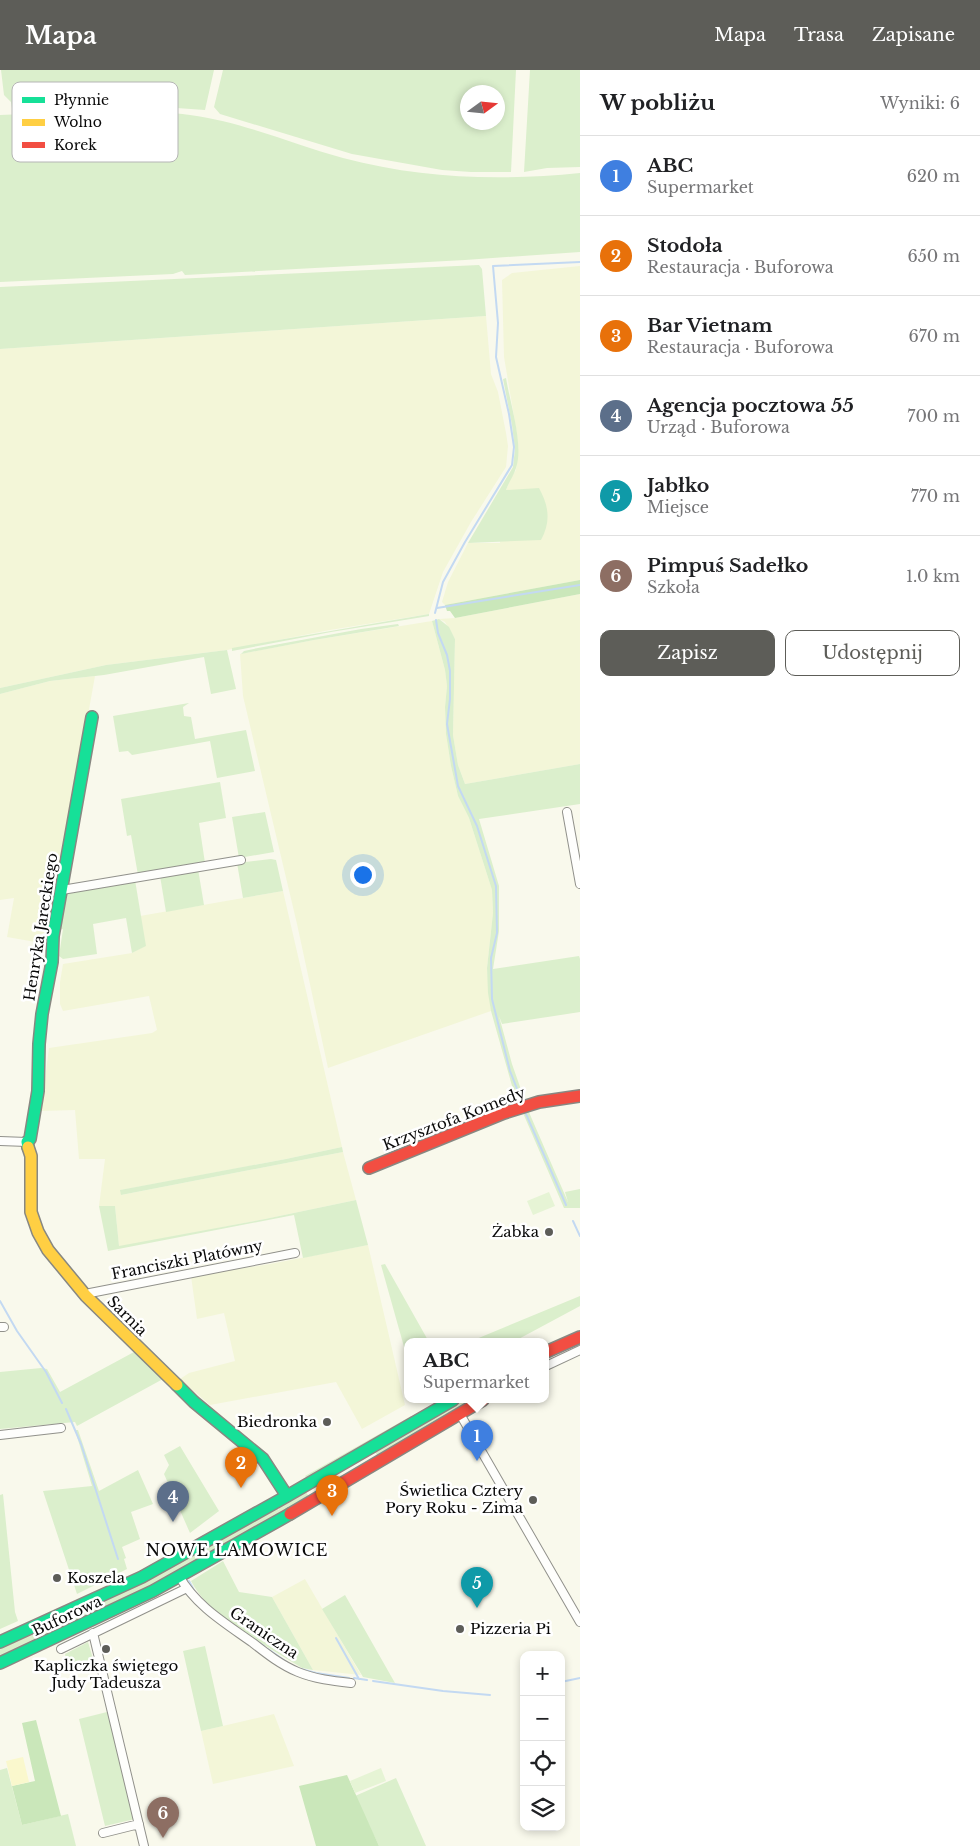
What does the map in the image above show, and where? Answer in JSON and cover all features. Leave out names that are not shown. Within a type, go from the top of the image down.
[{"type":"street","name":"Henryka Jareckiego","points":[[27,1142],[30,1138],[38,1091],[42,1014],[52,962],[53,936],[92,717]]},
{"type":"street","points":[[567,812],[580,884]]},
{"type":"street","points":[[62,890],[241,860]]},
{"type":"street","name":"Krzysztofa Komedy","points":[[369,1168],[504,1113],[539,1102],[580,1096]]},
{"type":"street","points":[[0,1141],[27,1142]]},
{"type":"street","name":"Sarnia","points":[[27,1142],[31,1156],[30,1205],[33,1219],[48,1250],[86,1296],[194,1402],[263,1459],[287,1496]]},
{"type":"street","name":"Franciszki Platówny","points":[[86,1296],[90,1293],[295,1253]]},
{"type":"street","points":[[549,1351],[580,1337]]},
{"type":"street","points":[[549,1365],[580,1350]]},
{"type":"street","name":"Buforowa","points":[[0,1642],[126,1585],[287,1496],[448,1403]]},
{"type":"street","name":"Buforowa","points":[[0,1663],[92,1621],[179,1576],[478,1403]]},
{"type":"street","points":[[460,1414],[580,1622]]},
{"type":"street","points":[[0,1435],[61,1428]]},
{"type":"street","name":"Graniczna","points":[[179,1576],[185,1589],[216,1617],[278,1662],[310,1677],[351,1683]]},
{"type":"street","points":[[61,1649],[185,1589]]},
{"type":"street","points":[[93,1633],[144,1846]]},
{"type":"street","points":[[103,1833],[139,1824]]},
{"type":"green space","points":[[1,70],[214,70],[205,110],[178,108],[178,82],[12,82],[12,108],[11,102],[4,95]]},
{"type":"green space","points":[[223,70],[516,70],[511,172],[442,170],[352,154],[220,114],[214,107]]},
{"type":"green space","points":[[530,70],[580,70],[580,167],[547,168],[524,172]]},
{"type":"green space","points":[[178,114],[210,118],[343,158],[402,170],[432,174],[491,177],[550,176],[580,173],[580,252],[185,275],[182,271],[173,274],[0,282],[0,115],[12,115],[12,162],[178,162]]},
{"type":"green space","points":[[479,265],[482,269],[486,316],[0,349],[0,287]]},
{"type":"green space","points":[[580,266],[580,580],[445,605],[442,602],[448,582],[468,543],[500,543],[506,490],[516,470],[517,434],[504,357],[502,280],[512,273]]},
{"type":"green space","points":[[486,316],[491,374],[498,392],[508,446],[506,467],[471,522],[443,572],[429,614],[330,630],[227,650],[106,665],[0,688],[0,349]]},
{"type":"green space","points":[[506,378],[516,424],[518,459],[506,490],[539,488],[547,508],[546,527],[541,540],[468,543],[513,467],[515,449],[503,379]]},
{"type":"green space","points":[[580,580],[580,594],[455,618],[450,611],[447,611],[445,605]]},
{"type":"green space","points":[[580,594],[580,764],[465,784],[458,765],[453,735],[455,639],[445,622],[439,619],[455,618]]},
{"type":"green space","points":[[429,614],[429,616],[232,651],[232,648]]},
{"type":"green space","points":[[439,619],[449,627],[455,639],[453,735],[458,765],[465,784],[580,764],[580,804],[479,819],[499,886],[499,931],[493,969],[579,956],[580,959],[580,1012],[502,1024],[499,1016],[512,1064],[525,1101],[518,1103],[491,1011],[488,993],[487,968],[493,913],[492,890],[469,818],[458,796],[451,766],[446,734],[445,707],[447,686],[445,670],[432,621]]},
{"type":"green space","points":[[432,621],[445,670],[447,686],[445,707],[446,734],[451,766],[458,796],[469,818],[492,890],[493,913],[487,968],[491,1011],[328,1068],[297,924],[243,696],[240,654]]},
{"type":"green space","points":[[398,624],[399,626],[241,654],[244,651],[258,648]]},
{"type":"green space","points":[[227,650],[236,689],[211,694],[204,657],[104,675],[50,681],[0,694],[0,688],[106,665]]},
{"type":"green space","points":[[95,676],[47,944],[7,937],[14,898],[0,900],[0,694],[50,681]]},
{"type":"green space","points":[[189,703],[183,707],[184,716],[191,717],[195,739],[246,730],[255,771],[217,778],[210,741],[132,755],[128,751],[119,752],[113,716]]},
{"type":"green space","points":[[220,782],[226,818],[199,823],[205,863],[138,875],[131,835],[127,836],[121,799]]},
{"type":"green space","points":[[265,812],[274,852],[239,858],[232,817]]},
{"type":"green space","points":[[276,860],[283,891],[243,898],[237,863]]},
{"type":"green space","points":[[198,869],[204,905],[166,912],[160,876]]},
{"type":"green space","points":[[135,880],[146,946],[132,953],[126,918],[93,924],[97,954],[63,959],[59,956],[63,929],[59,930],[67,892]]},
{"type":"green space","points":[[283,891],[342,1147],[121,1190],[121,1195],[343,1152],[356,1200],[119,1247],[115,1206],[99,1206],[105,1159],[79,1159],[75,1110],[41,1111],[49,1048],[152,1033],[157,1030],[149,996],[63,1011],[60,1004],[60,982],[63,964],[132,953],[145,946],[140,916]]},
{"type":"green space","points":[[528,1110],[568,1202],[565,1192],[580,1189],[580,1208],[564,1208],[523,1113]]},
{"type":"green space","points":[[342,1147],[343,1152],[121,1195],[120,1190]]},
{"type":"green space","points":[[549,1192],[555,1206],[533,1215],[527,1201]]},
{"type":"green space","points":[[356,1200],[368,1245],[303,1258],[294,1215],[108,1251],[99,1206],[115,1206],[119,1246]]},
{"type":"green space","points":[[368,1245],[405,1405],[362,1429],[336,1382],[210,1405],[180,1379],[189,1373],[235,1361],[224,1313],[197,1319],[191,1276],[270,1264]]},
{"type":"green space","points":[[385,1264],[427,1338],[404,1338],[404,1347],[381,1265]]},
{"type":"green space","points":[[580,1296],[580,1306],[520,1338],[479,1338]]},
{"type":"green space","points":[[134,1352],[163,1379],[77,1426],[75,1422],[0,1429],[0,1372],[47,1369],[60,1392]]},
{"type":"green space","points":[[457,1403],[471,1403],[382,1456],[377,1455],[375,1452],[389,1441]]},
{"type":"green space","points":[[411,1416],[411,1418],[307,1478],[305,1476]]},
{"type":"green space","points":[[75,1430],[78,1430],[99,1491],[138,1470],[153,1504],[131,1512],[140,1539],[122,1547],[127,1569],[77,1594],[43,1491],[92,1486]]},
{"type":"green space","points":[[180,1446],[219,1511],[190,1533],[164,1474],[169,1465],[164,1455]]},
{"type":"green space","points":[[306,1492],[309,1497],[167,1579],[0,1659],[0,1647],[239,1530],[277,1508],[279,1510],[279,1507]]},
{"type":"green space","points":[[3,1494],[15,1612],[18,1621],[0,1629],[0,1495]]},
{"type":"green space","points":[[223,1561],[239,1592],[272,1597],[313,1670],[302,1668],[264,1646],[223,1617],[205,1601],[191,1581]]},
{"type":"green space","points":[[305,1579],[361,1675],[313,1670],[272,1597]]},
{"type":"green space","points":[[345,1595],[395,1683],[363,1677],[322,1609]]},
{"type":"green space","points":[[88,1642],[94,1662],[68,1669],[65,1654]]},
{"type":"green space","points":[[205,1646],[223,1726],[201,1731],[183,1651]]},
{"type":"green space","points":[[105,1702],[108,1702],[135,1819],[105,1826],[79,1719],[107,1712]]},
{"type":"green space","points":[[274,1714],[294,1766],[213,1784],[201,1731]]},
{"type":"green space","points":[[36,1720],[61,1816],[22,1825],[12,1786],[35,1781],[22,1723]]},
{"type":"green space","points":[[7,1768],[22,1825],[68,1814],[76,1846],[0,1846],[0,1770]]},
{"type":"green space","points":[[381,1768],[386,1781],[355,1793],[350,1781]]},
{"type":"green space","points":[[347,1775],[379,1846],[316,1846],[299,1786]]},
{"type":"green space","points":[[396,1778],[426,1846],[379,1846],[355,1796]]},
{"type":"sand","points":[[23,1757],[29,1782],[12,1786],[6,1761]]},
{"type":"waterway","points":[[435,613],[443,582],[512,465],[514,447],[509,414],[496,357],[498,323],[493,266],[580,262]]},
{"type":"waterway","points":[[437,608],[580,585]]},
{"type":"waterway","points":[[436,620],[438,633],[447,655],[450,671],[450,699],[447,724],[458,786],[477,826],[496,886],[497,933],[491,958],[492,999],[510,1071],[521,1099]]},
{"type":"waterway","points":[[526,1114],[566,1205]]},
{"type":"waterway","points":[[573,1221],[580,1236]]},
{"type":"waterway","points":[[0,1301],[17,1331],[46,1372],[62,1403]]},
{"type":"waterway","points":[[66,1409],[81,1444],[118,1559]]},
{"type":"waterway","points":[[189,1581],[196,1594]]},
{"type":"waterway","points":[[336,1638],[359,1679]]},
{"type":"waterway","points":[[255,1640],[264,1646]]},
{"type":"waterway","points":[[268,1649],[291,1665]]},
{"type":"waterway","points":[[297,1668],[349,1678]]},
{"type":"waterway","points":[[354,1678],[367,1680]]},
{"type":"waterway","points":[[565,1681],[580,1678]]},
{"type":"waterway","points":[[373,1681],[443,1691],[490,1695]]},
{"type":"traffic: fast","points":[[28,1147],[27,1142],[30,1139],[38,1091],[39,1044],[42,1014],[52,962],[53,936],[92,717]]},
{"type":"traffic: fast","points":[[177,1385],[194,1402],[263,1459],[287,1496]]},
{"type":"traffic: fast","points":[[0,1642],[142,1577],[448,1403]]},
{"type":"traffic: fast","points":[[0,1663],[153,1591],[290,1514]]},
{"type":"traffic: slow","points":[[28,1147],[31,1156],[31,1212],[38,1232],[48,1250],[86,1296],[177,1385]]},
{"type":"traffic: jam","points":[[369,1168],[504,1113],[539,1102],[580,1096]]},
{"type":"traffic: jam","points":[[549,1351],[580,1337]]},
{"type":"traffic: jam","points":[[290,1514],[478,1403]]},
{"type":"place","name":"Żabka","points":[[549,1232]]},
{"type":"place","name":"Biedronka","points":[[327,1422]]},
{"type":"place","name":"ABC","points":[[477,1461]]},
{"type":"place","name":"Stodoła","points":[[241,1488]]},
{"type":"place","name":"Świetlica Cztery Pory Roku - Zima","points":[[533,1500]]},
{"type":"place","name":"Bar Vietnam","points":[[332,1516]]},
{"type":"place","name":"Agencja pocztowa 55","points":[[173,1522]]},
{"type":"place","name":"Koszela","points":[[57,1578]]},
{"type":"place","name":"Jabłko","points":[[477,1608]]},
{"type":"place","name":"Pizzeria Pi","points":[[460,1629]]},
{"type":"place","name":"Kapliczka świętego Judy Tadeusza","points":[[106,1649]]},
{"type":"place","name":"Pimpuś Sadełko","points":[[163,1838]]},
{"type":"district","name":"NOWE LAMOWICE","points":[[237,1550]]}]
